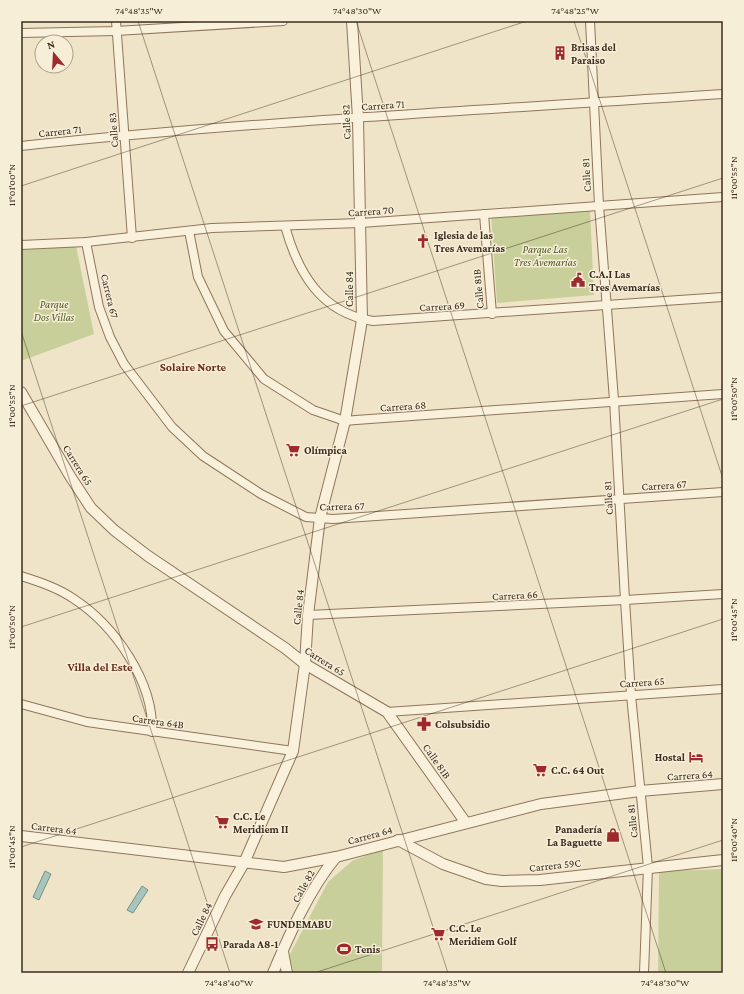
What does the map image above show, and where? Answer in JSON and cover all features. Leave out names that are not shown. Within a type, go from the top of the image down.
[{"type":"street","name":"Calle 83","points":[[116,21],[132,238]]},
{"type":"street","points":[[21,33],[116,31],[282,21]]},
{"type":"street","name":"Calle 82","points":[[352,21],[358,118],[361,223]]},
{"type":"street","name":"Calle 81","points":[[590,21],[593,103],[606,305],[614,400],[624,600],[631,695],[648,867],[644,973]]},
{"type":"street","name":"Carrera 71","points":[[21,146],[124,135],[723,94]]},
{"type":"street","name":"Carrera 70","points":[[21,244],[86,242],[212,228],[361,223],[723,197]]},
{"type":"street","name":"Calle 81B","points":[[484,214],[492,314]]},
{"type":"street","name":"Calle 84","points":[[188,973],[225,896],[244,863],[293,751],[305,664],[308,615],[320,518],[344,421],[362,320],[361,223]]},
{"type":"street","name":"Carrera 69","points":[[285,226],[292,249],[308,282],[332,307],[362,320],[373,321],[492,314],[723,297]]},
{"type":"street","name":"Carrera 68","points":[[189,231],[198,277],[224,331],[264,379],[313,410],[344,421],[614,400],[723,394]]},
{"type":"street","name":"Carrera 67","points":[[86,242],[99,307],[110,336],[124,364],[172,427],[203,456],[239,481],[306,517],[320,518],[723,492]]},
{"type":"street","name":"Carrera 65","points":[[21,392],[70,476],[91,508],[114,530],[305,664],[387,712],[723,689]]},
{"type":"street","points":[[21,576],[46,584],[74,599],[100,620],[120,643],[136,671],[149,700],[152,716],[152,732]]},
{"type":"street","name":"Carrera 66","points":[[308,615],[723,594]]},
{"type":"street","name":"Carrera 64B","points":[[21,704],[88,722],[293,751]]},
{"type":"street","name":"Calle 81B","points":[[387,712],[466,823]]},
{"type":"street","name":"Carrera 64","points":[[21,836],[244,863],[284,866],[336,857],[541,804],[640,791],[723,784]]},
{"type":"street","name":"Carrera 59C","points":[[398,840],[443,864],[486,879],[502,881],[540,880],[723,860]]},
{"type":"street","name":"Calle 82","points":[[274,973],[313,891],[325,870],[336,857]]},
{"type":"street","points":[[283,952],[287,973]]},
{"type":"green space","name":"Parque Las Tres Avemarías","points":[[590,208],[594,295],[497,303],[491,215]]},
{"type":"green space","name":"Parque Dos Villas","points":[[76,246],[94,334],[21,361],[21,250]]},
{"type":"green space","points":[[383,849],[382,973],[280,973],[328,882],[352,861]]},
{"type":"green space","points":[[723,869],[723,972],[658,973],[659,871]]},
{"type":"water","points":[[45,871],[51,874],[39,900],[33,897]]},
{"type":"water","points":[[142,886],[148,890],[133,913],[127,910]]},
{"type":"place","name":"Brisas del Paraiso","points":[[560,53]]},
{"type":"place","name":"Iglesia de las Tres Avemarías","points":[[423,241]]},
{"type":"place","name":"C.A.I Las Tres Avemarías","points":[[578,280]]},
{"type":"place","name":"Olímpica","points":[[293,450]]},
{"type":"place","name":"Colsubsidio","points":[[424,724]]},
{"type":"place","name":"Hostal","points":[[696,757]]},
{"type":"place","name":"C.C. 64 Out","points":[[540,770]]},
{"type":"place","name":"C.C. Le Meridiem II","points":[[222,822]]},
{"type":"place","name":"Panadería La Baguette","points":[[613,835]]},
{"type":"place","name":"FUNDEMABU","points":[[256,924]]},
{"type":"place","name":"C.C. Le Meridiem Golf","points":[[438,934]]},
{"type":"place","name":"Parada A8-1","points":[[212,944]]},
{"type":"place","name":"Tenis","points":[[344,949]]},
{"type":"district","name":"Solaire Norte","points":[[193,367]]},
{"type":"district","name":"Villa del Este","points":[[100,667]]}]
